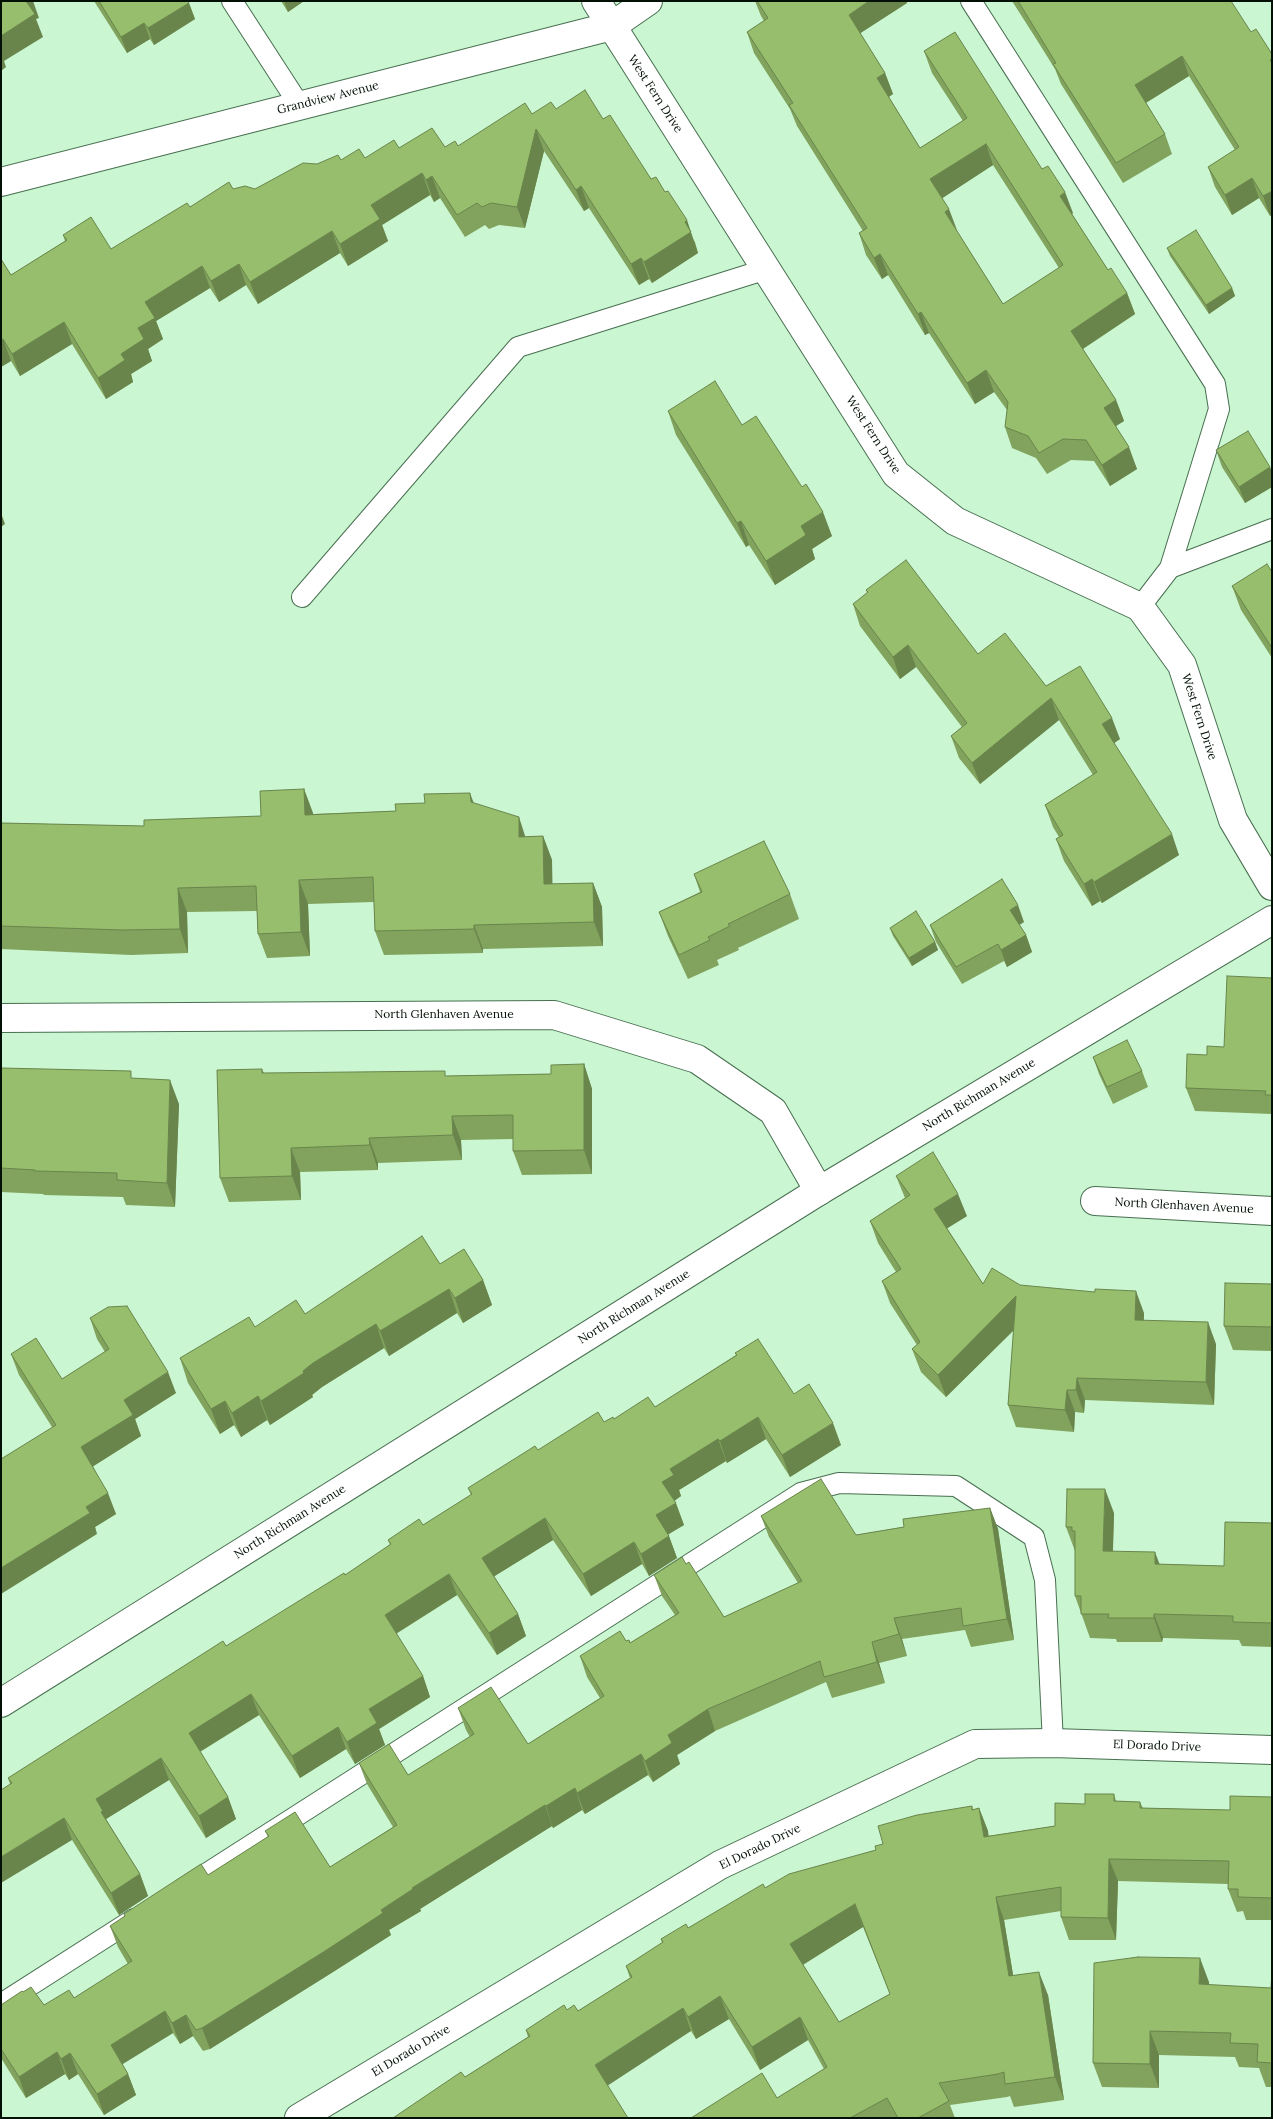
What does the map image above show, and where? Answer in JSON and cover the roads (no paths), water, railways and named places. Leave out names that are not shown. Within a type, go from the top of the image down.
[{"type":"street","name":"West Fern Drive","points":[[596,1],[896,474],[956,521],[1140,607],[1182,665],[1233,820],[1272,886]]},
{"type":"street","name":"Grandview Avenue","points":[[1,182],[612,26],[648,1]]},
{"type":"street","name":"North Richman Avenue","points":[[1,1703],[819,1191],[1272,920]]},
{"type":"street","name":"North Glenhaven Avenue","points":[[1,1018],[554,1015],[697,1059],[773,1111],[819,1191]]},
{"type":"street","name":"North Glenhaven Avenue","points":[[1095,1201],[1272,1211]]},
{"type":"street","name":"El Dorado Drive","points":[[299,2118],[720,1866],[975,1744],[1053,1743],[1272,1750]]},
{"type":"lane","points":[[232,1],[300,106]]},
{"type":"lane","points":[[971,1],[1215,384],[1219,409],[1170,568],[1140,607]]},
{"type":"lane","points":[[302,597],[518,347],[767,269]]},
{"type":"lane","points":[[1170,568],[1272,529]]},
{"type":"lane","points":[[170,1897],[801,1494],[839,1483],[956,1486],[1034,1537],[1045,1580],[1053,1743]]},
{"type":"lane","points":[[1,2004],[153,1908]]}]
